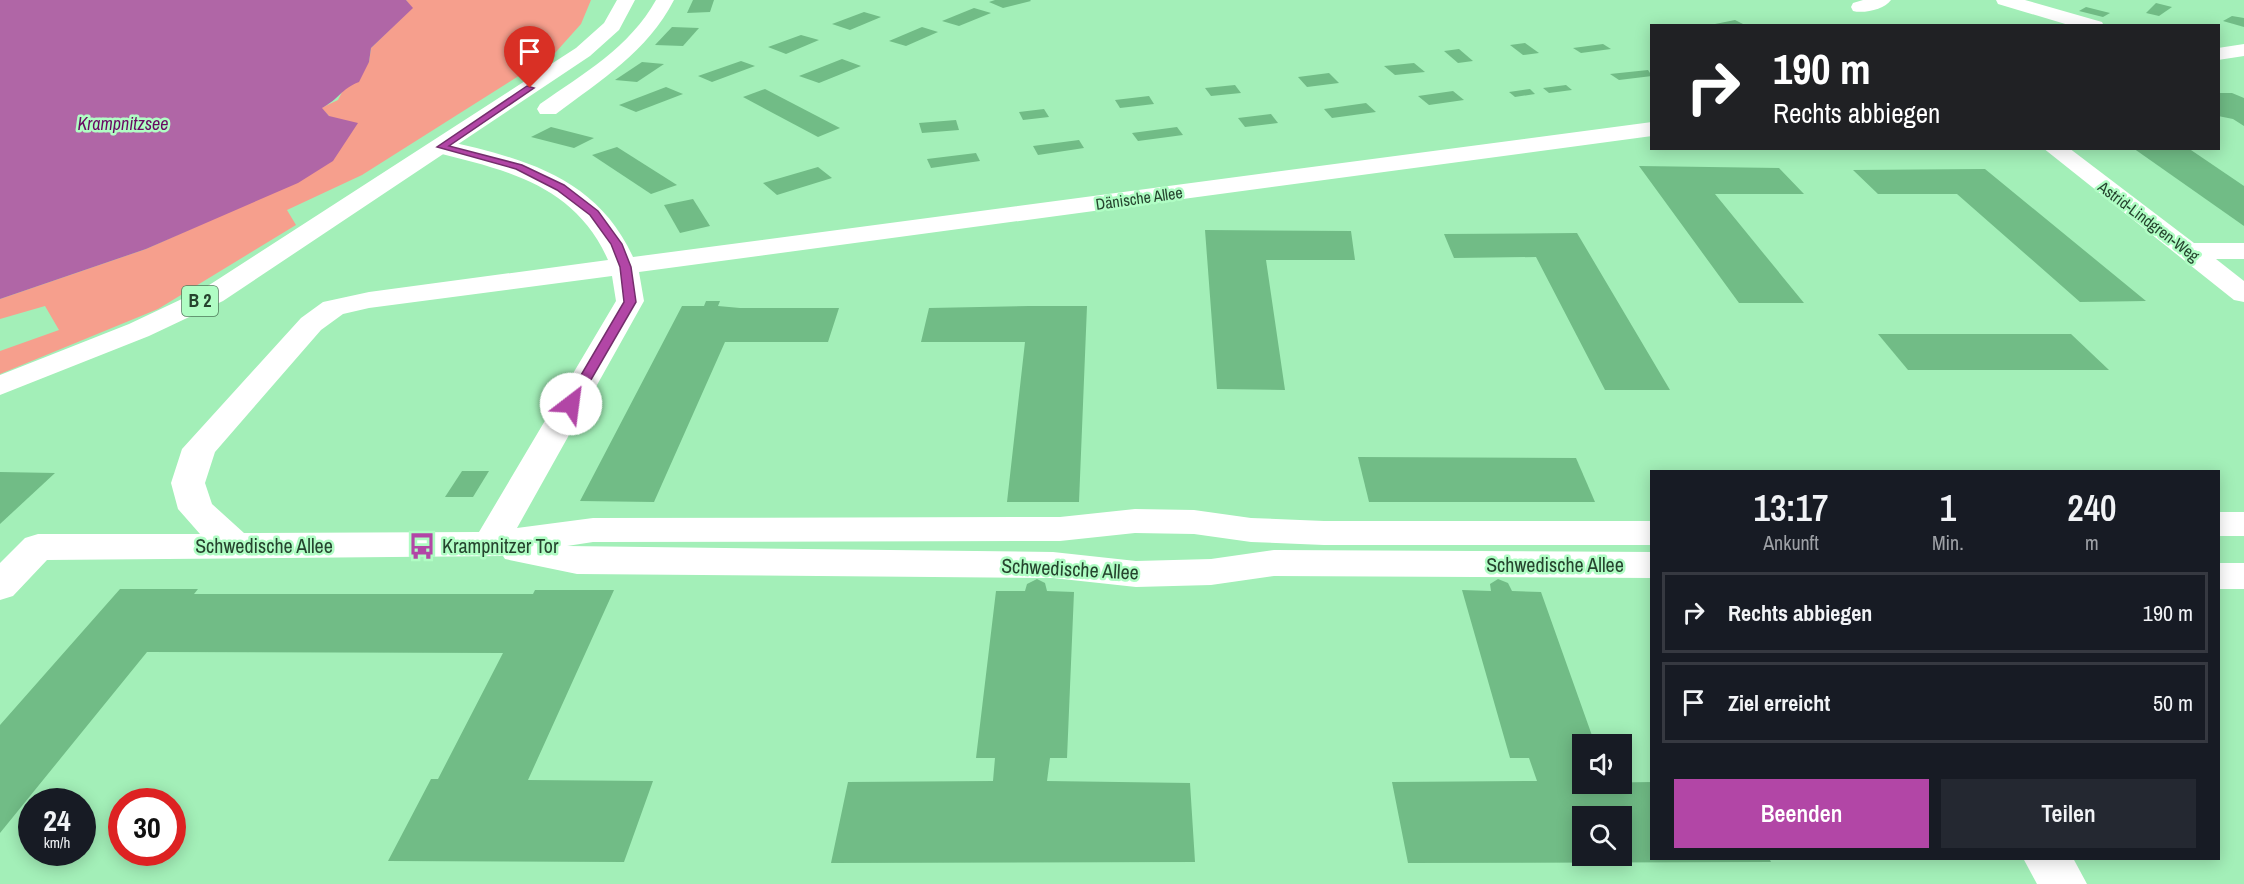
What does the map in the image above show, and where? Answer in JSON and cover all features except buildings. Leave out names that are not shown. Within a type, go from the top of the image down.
[{"type":"street","name":"B 2","points":[[0,386],[120,338],[213,295],[442,147],[583,52],[612,26],[626,0]]},
{"type":"street","points":[[548,109],[636,43],[659,13],[665,0]]},
{"type":"street","points":[[1860,7],[1882,0]]},
{"type":"street","points":[[2005,0],[2088,24]]},
{"type":"street","points":[[2220,54],[2244,50]]},
{"type":"street","name":"Dänische Allee","points":[[235,546],[196,509],[188,483],[199,449],[311,324],[333,308],[369,300],[1650,129]]},
{"type":"street","points":[[442,147],[519,167],[561,188],[586,206],[607,228],[626,267],[630,302],[490,546]]},
{"type":"street","name":"Astrid-Lindgren-Weg","points":[[2057,150],[2244,294]]},
{"type":"street","points":[[2188,251],[2244,251]]},
{"type":"street","name":"Schwedische Allee","points":[[0,586],[38,547],[490,546],[592,530],[1060,529],[1135,521],[1194,522],[1251,530],[1324,533],[1650,533]]},
{"type":"street","points":[[2220,524],[2244,524]]},
{"type":"street","name":"Schwedische Allee","points":[[490,546],[577,561],[1053,565],[1136,574],[1211,573],[1274,563],[1650,565]]},
{"type":"street","points":[[2220,576],[2244,576]]},
{"type":"street","points":[[2047,860],[2063,884]]},
{"type":"shaded area","points":[[406,0],[591,0],[581,24],[555,53],[362,175],[287,210],[296,225],[158,309],[0,374],[0,351],[59,330],[45,306],[0,319],[0,299],[146,249],[202,224],[329,116],[321,108],[338,100],[344,88],[369,62],[371,48],[412,8]]},
{"type":"water","name":"Krampnitzsee","points":[[0,0],[406,0],[413,8],[371,48],[369,62],[359,82],[322,108],[329,116],[358,123],[333,161],[298,183],[146,249],[0,299]]},
{"type":"place","name":"Krampnitzer Tor","points":[[422,546]]},
{"type":"route","points":[[530,88],[442,147],[519,167],[561,188],[594,213],[617,244],[626,267],[630,302],[571,404]]}]
